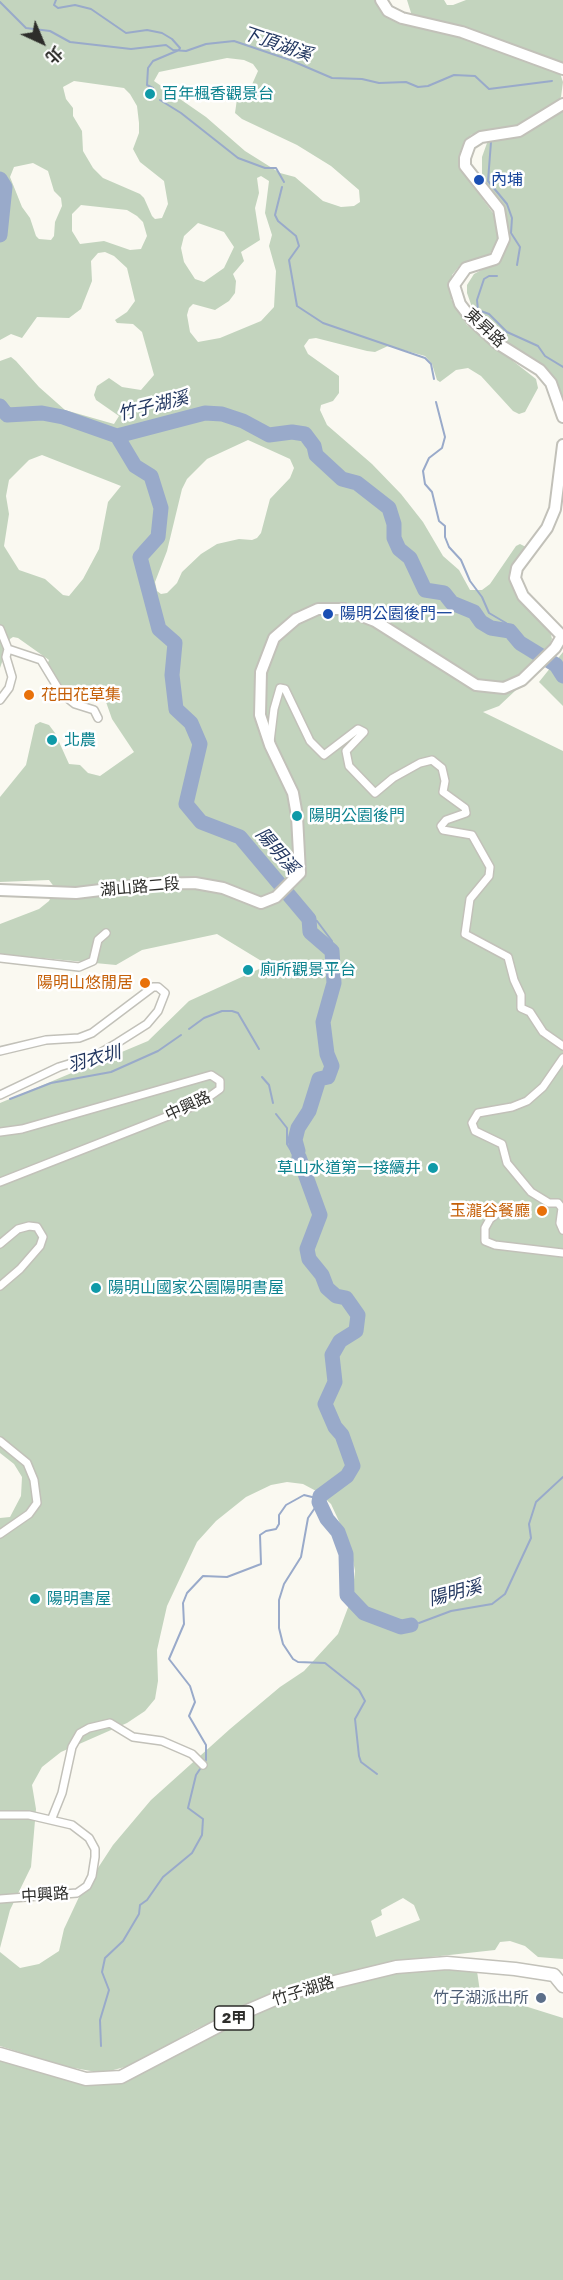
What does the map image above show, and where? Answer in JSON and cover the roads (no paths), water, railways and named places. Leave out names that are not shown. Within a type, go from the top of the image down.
[{"type":"main road","name":"竹子湖路","points":[[0,2054],[86,2079],[104,2080],[135,2072],[245,2012],[289,1993],[396,1967],[447,1963],[559,1975],[563,1986]]},
{"type":"street","points":[[381,0],[388,11],[402,18],[462,32],[563,69]]},
{"type":"street","name":"東昇路","points":[[563,104],[519,131],[481,137],[470,144],[465,166],[499,209],[504,239],[495,259],[466,268],[454,285],[460,304],[473,321],[497,343],[540,370],[551,383],[563,417]]},
{"type":"street","points":[[270,745],[260,714],[261,672],[269,648],[274,638],[296,619],[318,609],[344,609],[375,621],[476,685],[504,688],[522,680],[555,648],[562,636],[560,630],[523,596],[515,578],[517,568],[547,528],[555,509],[563,445]]},
{"type":"street","points":[[0,629],[8,649],[6,657],[12,677],[9,688],[0,700]]},
{"type":"street","points":[[8,649],[41,660],[61,693],[75,704],[94,710],[98,718]]},
{"type":"street","points":[[270,745],[274,709],[280,688],[285,689],[310,741],[324,755],[358,729],[364,732],[346,751],[349,766],[375,793],[393,778],[420,763],[432,760],[442,768],[445,781],[443,792],[465,808],[466,813],[446,820],[442,830],[472,835],[490,867],[489,876],[470,899],[465,934],[508,957],[521,995],[521,1008],[530,1012],[543,1032],[563,1046]]},
{"type":"street","name":"湖山路二段","points":[[0,890],[76,893],[150,884],[195,883],[223,888],[261,903],[276,897],[300,873],[297,816],[293,793],[270,745]]},
{"type":"street","points":[[0,958],[79,967],[93,961],[98,940],[106,933]]},
{"type":"street","points":[[0,1051],[46,1040],[86,1035],[153,987],[159,987],[165,993],[158,1011],[147,1024],[117,1043],[95,1056],[59,1068],[0,1095]]},
{"type":"street","points":[[562,1226],[562,1208],[558,1203],[549,1203],[531,1192],[507,1163],[502,1144],[475,1131],[472,1123],[478,1113],[512,1107],[527,1101],[543,1087],[563,1059]]},
{"type":"street","name":"中興路","points":[[0,1132],[22,1129],[211,1076],[220,1081],[220,1089],[199,1104],[0,1182]]},
{"type":"street","points":[[499,1212],[489,1219],[485,1228],[485,1240],[495,1245],[563,1253]]},
{"type":"street","points":[[0,1244],[18,1229],[29,1226],[37,1227],[43,1238],[40,1246],[20,1269],[0,1286]]},
{"type":"street","points":[[0,1534],[29,1514],[37,1503],[34,1480],[27,1463],[1,1442]]},
{"type":"street","points":[[52,1818],[62,1793],[72,1747],[80,1733],[89,1728],[110,1723],[133,1737],[162,1741],[192,1754],[203,1765]]},
{"type":"street","name":"中興路","points":[[0,1815],[52,1818],[82,1832],[95,1849],[92,1876],[87,1886],[76,1893],[0,1899]]},
{"type":"waterway","points":[[56,0],[54,5],[58,8],[75,5],[91,9],[126,33],[147,30],[162,33],[172,39],[180,48],[179,50],[153,61],[148,68],[147,85],[153,88],[153,94]]},
{"type":"waterway","name":"下頂湖溪","points":[[0,2],[26,28],[50,31],[70,42],[131,49],[166,45],[173,50],[186,51],[206,44],[234,41],[290,60],[332,78],[362,79],[379,83],[406,82],[418,87],[428,86],[454,75],[475,76],[489,89],[552,81]]},
{"type":"waterway","points":[[160,100],[181,113],[238,158],[265,168],[276,168],[284,182]]},
{"type":"waterway","points":[[491,142],[488,181],[507,204],[512,218],[511,233],[520,247],[517,265]]},
{"type":"waterway","name":"竹子湖溪","points":[[0,179],[5,187],[0,235]]},
{"type":"waterway","points":[[282,187],[275,215],[278,221],[296,236],[299,246],[289,260],[297,306],[323,323],[425,358],[431,364],[434,379]]},
{"type":"waterway","points":[[497,276],[484,279],[477,300],[478,310],[489,314],[507,332],[538,346],[545,356],[563,367]]},
{"type":"waterway","points":[[436,402],[445,437],[442,448],[429,458],[423,471],[425,484],[432,492],[439,521],[445,526],[445,537],[449,547],[461,560],[470,581],[482,597],[489,613],[506,623],[510,631]]},
{"type":"waterway","name":"竹子湖溪","points":[[0,406],[7,415],[42,413],[63,417],[117,436],[205,413],[222,414],[243,421],[269,435],[292,432],[305,434],[314,446],[316,455],[342,479],[357,483],[389,508],[394,524],[394,538],[399,549],[410,558],[425,590],[444,593],[452,603],[474,612],[481,622],[491,628],[510,631],[520,643],[556,665],[563,676]]},
{"type":"waterway","name":"陽明溪","points":[[117,436],[135,466],[151,476],[161,508],[158,537],[140,557],[159,629],[175,643],[172,675],[176,709],[191,723],[200,744],[186,804],[201,822],[240,837],[309,919],[310,932],[332,951],[334,983],[323,1022],[327,1054],[332,1066],[328,1077],[319,1079],[309,1111],[298,1128],[295,1140],[298,1151]]},
{"type":"waterway","points":[[309,919],[317,921],[332,941],[332,951]]},
{"type":"waterway","name":"羽衣圳","points":[[189,1029],[204,1018],[222,1011],[232,1011],[238,1013],[259,1049]]},
{"type":"waterway","name":"羽衣圳","points":[[10,1099],[51,1083],[111,1072],[158,1051],[181,1035]]},
{"type":"waterway","name":"羽衣圳","points":[[262,1077],[269,1085],[273,1103]]},
{"type":"waterway","name":"羽衣圳","points":[[276,1114],[287,1128],[287,1144],[302,1164]]},
{"type":"waterway","name":"陽明溪","points":[[299,1157],[320,1215],[307,1249],[309,1259],[322,1275],[327,1288],[336,1296],[346,1298],[358,1315],[356,1331],[340,1341],[332,1355],[335,1382],[325,1404],[335,1427],[342,1435],[353,1466],[347,1476],[320,1496],[319,1502],[327,1519],[338,1532],[346,1554],[347,1595],[364,1613],[401,1627],[411,1625]]},
{"type":"waterway","name":"陽明溪","points":[[419,1623],[451,1611],[492,1604],[505,1594],[531,1538],[529,1524],[536,1502],[563,1477]]},
{"type":"waterway","points":[[101,2046],[100,2020],[109,1990],[102,1972],[105,1958],[123,1941],[139,1914],[140,1905],[147,1900],[163,1877],[192,1853],[202,1835],[203,1819],[188,1808],[196,1775],[206,1760],[206,1745],[189,1716],[195,1702],[190,1686],[169,1659],[184,1624],[183,1603],[187,1593],[203,1576],[227,1577],[261,1564],[260,1535],[276,1529],[279,1524],[279,1515],[286,1505],[304,1495],[320,1499]]},
{"type":"waterway","points":[[319,1502],[308,1518],[301,1557],[284,1584],[279,1600],[279,1628],[283,1644],[293,1659],[298,1662],[325,1663],[359,1690],[365,1701],[355,1719],[359,1756],[361,1762],[377,1774]]},
{"type":"place","name":"百年楓香觀景台","points":[[150,94]]},
{"type":"place","name":"內埔","points":[[479,180]]},
{"type":"place","name":"陽明公園後門一","points":[[328,614]]},
{"type":"place","name":"花田花草集","points":[[29,695]]},
{"type":"place","name":"北農","points":[[52,740]]},
{"type":"place","name":"陽明公園後門","points":[[297,816]]},
{"type":"place","name":"廁所觀景平台","points":[[248,970]]},
{"type":"place","name":"陽明山悠閒居","points":[[145,983]]},
{"type":"place","name":"草山水道第一接續井","points":[[433,1168]]},
{"type":"place","name":"玉瀧谷餐廳","points":[[542,1211]]},
{"type":"place","name":"陽明山國家公園陽明書屋","points":[[96,1288]]},
{"type":"place","name":"陽明書屋","points":[[35,1599]]},
{"type":"place","name":"竹子湖派出所","points":[[541,1998]]}]
